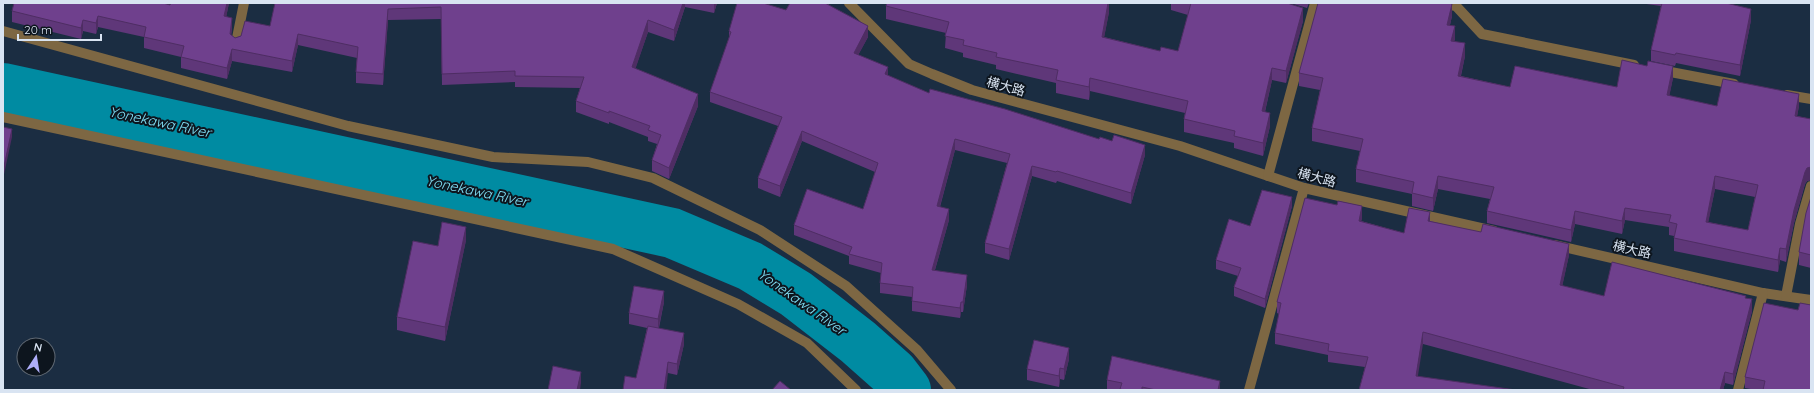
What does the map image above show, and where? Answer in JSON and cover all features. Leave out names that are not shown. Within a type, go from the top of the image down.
[{"type":"street","points":[[236,43],[244,3]]},
{"type":"street","name":"横大路","points":[[849,3],[909,64],[972,90],[1180,146],[1304,188],[1507,234]]},
{"type":"street","points":[[1268,176],[1307,15],[1315,3]]},
{"type":"street","points":[[1438,3],[1456,6],[1482,34],[1743,86]]},
{"type":"street","points":[[3,31],[348,126],[493,157],[588,162],[653,178],[760,230],[846,286],[917,350],[951,390]]},
{"type":"street","points":[[1773,92],[1811,99]]},
{"type":"street","points":[[3,117],[613,249],[738,304],[807,344],[856,390]]},
{"type":"street","points":[[1786,296],[1800,224],[1811,186]]},
{"type":"street","points":[[1249,390],[1304,188]]},
{"type":"street","name":"横大路","points":[[1546,243],[1763,292],[1811,300]]},
{"type":"street","points":[[1738,390],[1763,292]]},
{"type":"building","points":[[14,3],[163,3],[170,5],[171,3],[227,3],[224,16],[232,18],[230,34],[235,38],[241,36],[245,21],[270,26],[275,3],[683,3],[674,30],[648,20],[632,67],[698,94],[669,168],[652,160],[661,135],[648,130],[650,126],[576,101],[584,77],[515,76],[515,71],[442,74],[441,7],[388,9],[383,74],[356,72],[358,47],[298,34],[292,61],[232,49],[227,68],[181,57],[184,46],[144,37],[146,27],[98,16],[96,23],[83,20],[81,28],[12,11]]},
{"type":"building","points":[[737,3],[763,3],[786,10],[790,3],[825,3],[868,26],[854,53],[888,67],[885,74],[929,93],[930,89],[1005,109],[1099,139],[1100,137],[1112,141],[1114,135],[1145,145],[1131,193],[1057,171],[1032,166],[1009,249],[985,243],[1010,154],[955,139],[937,206],[949,209],[932,270],[967,275],[963,302],[961,302],[960,308],[912,301],[913,287],[880,283],[882,263],[849,254],[852,247],[794,225],[807,189],[863,209],[878,163],[802,131],[780,186],[758,178],[782,117],[710,92],[731,32],[729,31]]},
{"type":"building","points":[[887,3],[1108,3],[1102,37],[1160,51],[1161,47],[1178,51],[1191,3],[1287,3],[1303,8],[1286,71],[1272,68],[1262,111],[1270,113],[1263,143],[1234,136],[1235,131],[1184,119],[1188,101],[1090,78],[1089,87],[1056,80],[1058,70],[996,57],[997,53],[963,45],[964,40],[945,36],[949,22],[886,6]]},
{"type":"building","points":[[1318,3],[1449,3],[1452,4],[1447,25],[1455,26],[1451,41],[1465,43],[1458,76],[1510,87],[1515,66],[1617,87],[1622,60],[1647,66],[1648,61],[1673,66],[1667,95],[1717,106],[1723,79],[1799,94],[1795,116],[1811,119],[1811,167],[1807,168],[1805,172],[1794,210],[1786,249],[1780,248],[1778,260],[1674,238],[1677,224],[1669,222],[1671,215],[1625,208],[1622,221],[1575,211],[1571,230],[1487,211],[1494,187],[1438,176],[1433,198],[1412,193],[1414,182],[1356,169],[1363,139],[1312,128],[1323,78],[1299,73]],"holes":[[[1715,176],[1758,185],[1748,230],[1706,222]]]},
{"type":"building","points":[[1662,3],[1726,3],[1751,9],[1740,65],[1651,50]]},
{"type":"building","points":[[3,127],[12,129],[3,171]]},
{"type":"building","points":[[1262,190],[1292,197],[1265,299],[1234,287],[1241,268],[1216,260],[1229,219],[1250,226]]},
{"type":"building","points":[[1811,197],[1811,255],[1799,252],[1806,213]]},
{"type":"building","points":[[1305,198],[1337,205],[1338,201],[1362,206],[1359,221],[1404,233],[1409,208],[1430,212],[1428,221],[1481,232],[1483,224],[1569,244],[1560,285],[1604,296],[1612,262],[1746,296],[1745,298],[1752,299],[1733,374],[1725,372],[1720,390],[1623,390],[1624,387],[1423,332],[1416,376],[1516,390],[1359,390],[1368,357],[1328,351],[1329,344],[1275,333],[1281,303],[1277,302]]},
{"type":"building","points":[[442,222],[466,227],[445,327],[397,317],[413,241],[438,246]]},
{"type":"building","points":[[634,286],[664,291],[658,319],[629,313]]},
{"type":"building","points":[[1764,303],[1798,310],[1800,303],[1811,305],[1811,390],[1763,390],[1765,381],[1745,377]]},
{"type":"building","points":[[648,326],[684,333],[677,364],[668,362],[664,390],[623,390],[625,376],[636,378]]},
{"type":"building","points":[[1034,340],[1069,348],[1064,369],[1060,368],[1059,376],[1027,369]]},
{"type":"building","points":[[1112,356],[1220,381],[1218,390],[1156,390],[1142,387],[1142,390],[1120,389],[1122,383],[1107,380]]},
{"type":"building","points":[[553,366],[581,372],[577,390],[548,390]]},
{"type":"building","points":[[780,381],[791,390],[772,390]]},
{"type":"waterway","name":"Yonekawa River","points":[[3,88],[672,233],[750,266],[796,294],[858,342],[893,373],[906,390]]}]
